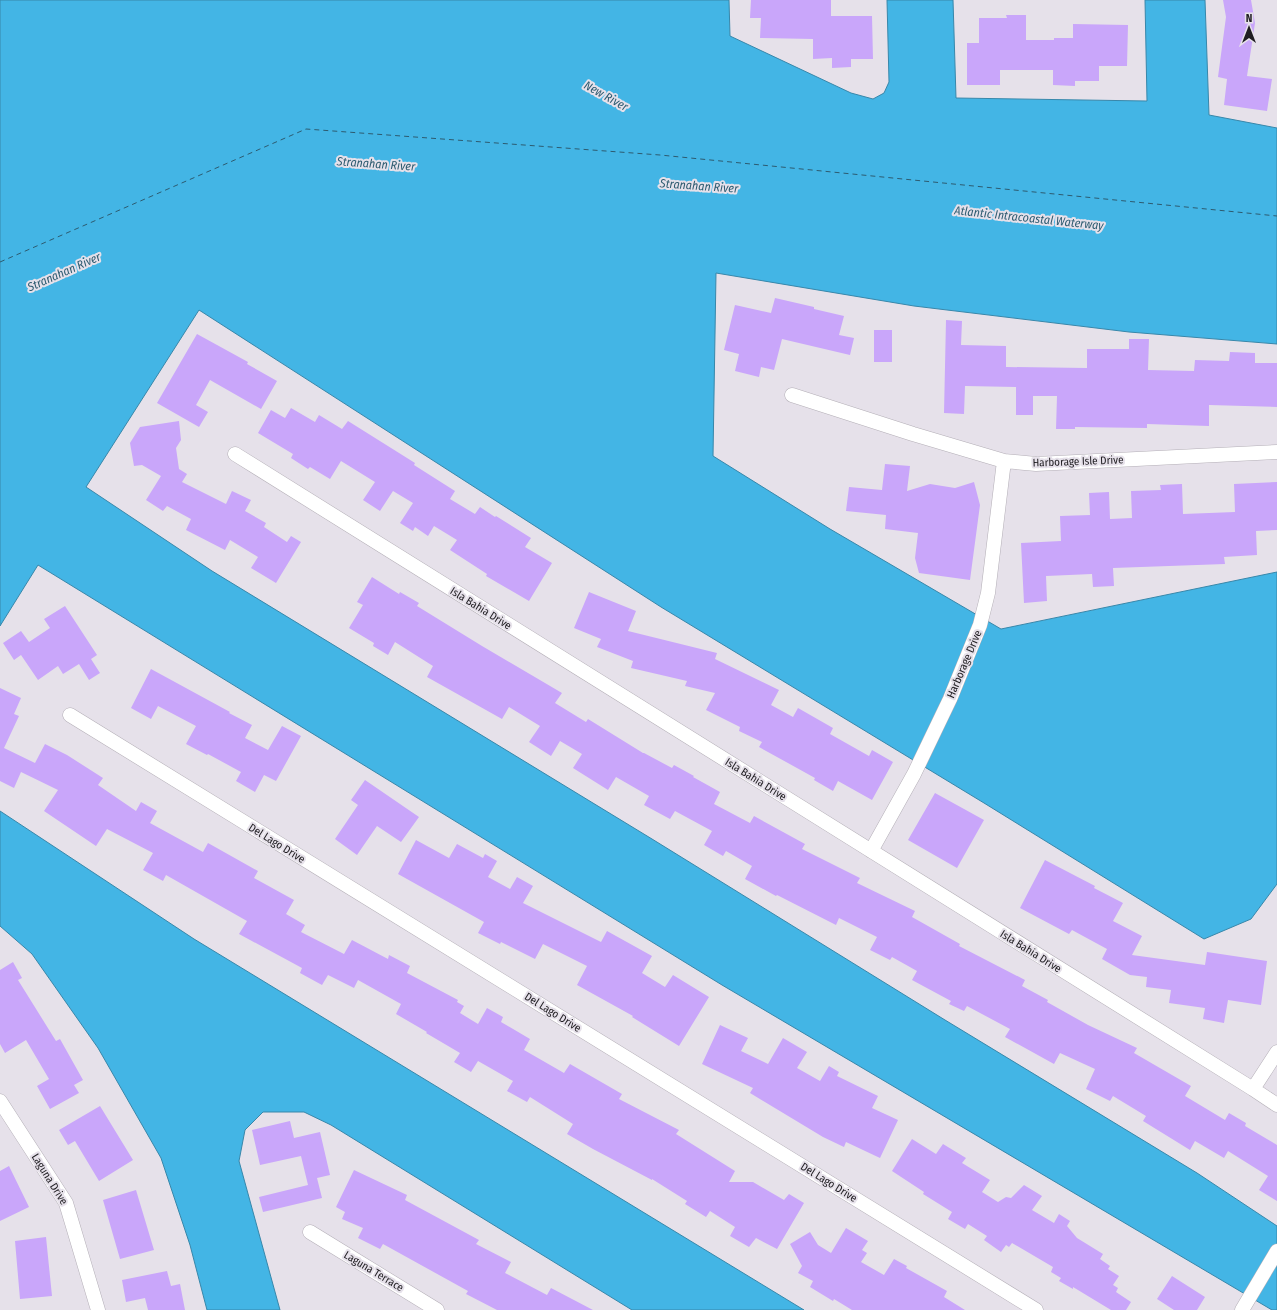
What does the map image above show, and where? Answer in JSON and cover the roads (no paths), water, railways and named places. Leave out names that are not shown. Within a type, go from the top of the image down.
[{"type":"street","name":"Harborage Isle Drive","points":[[792,395],[913,434],[1004,460],[1036,464],[1277,452]]},
{"type":"street","name":"Isla Bahia Drive","points":[[235,454],[1254,1089],[1277,1105]]},
{"type":"street","name":"Harborage Drive","points":[[871,851],[914,774],[950,699],[980,626],[988,593],[1004,460]]},
{"type":"street","name":"Del Lago Drive","points":[[70,715],[1036,1310]]},
{"type":"street","points":[[1254,1089],[1277,1052]]},
{"type":"street","name":"Laguna Drive","points":[[0,1101],[66,1203],[98,1310]]},
{"type":"street","name":"Laguna Terrace","points":[[310,1232],[438,1310]]},
{"type":"street","points":[[1242,1310],[1277,1251]]},
{"type":"water","points":[[0,0],[729,0],[730,36],[851,93],[873,99],[884,93],[889,82],[887,0],[953,0],[956,98],[1147,101],[1145,0],[1205,0],[1209,115],[1277,128],[1277,344],[1129,332],[914,306],[716,273],[713,456],[830,529],[1001,629],[1277,572],[1277,884],[1251,919],[1204,939],[984,803],[661,607],[199,310],[86,487],[212,571],[1197,1173],[1277,1226],[1277,1310],[1272,1310],[722,985],[38,565],[0,626]]},
{"type":"water","points":[[0,811],[194,939],[804,1310],[632,1310],[331,1125],[304,1112],[263,1112],[245,1130],[239,1161],[280,1310],[207,1310],[190,1245],[161,1158],[98,1048],[32,954],[0,926]]},
{"type":"water label","name":"New River","points":[[606,96]]},
{"type":"water label","name":"Stranahan River","points":[[376,164]]},
{"type":"water label","name":"Stranahan River","points":[[699,186]]},
{"type":"water label","name":"Atlantic Intracoastal Waterway","points":[[1029,218]]},
{"type":"water label","name":"Stranahan River","points":[[64,272]]}]
